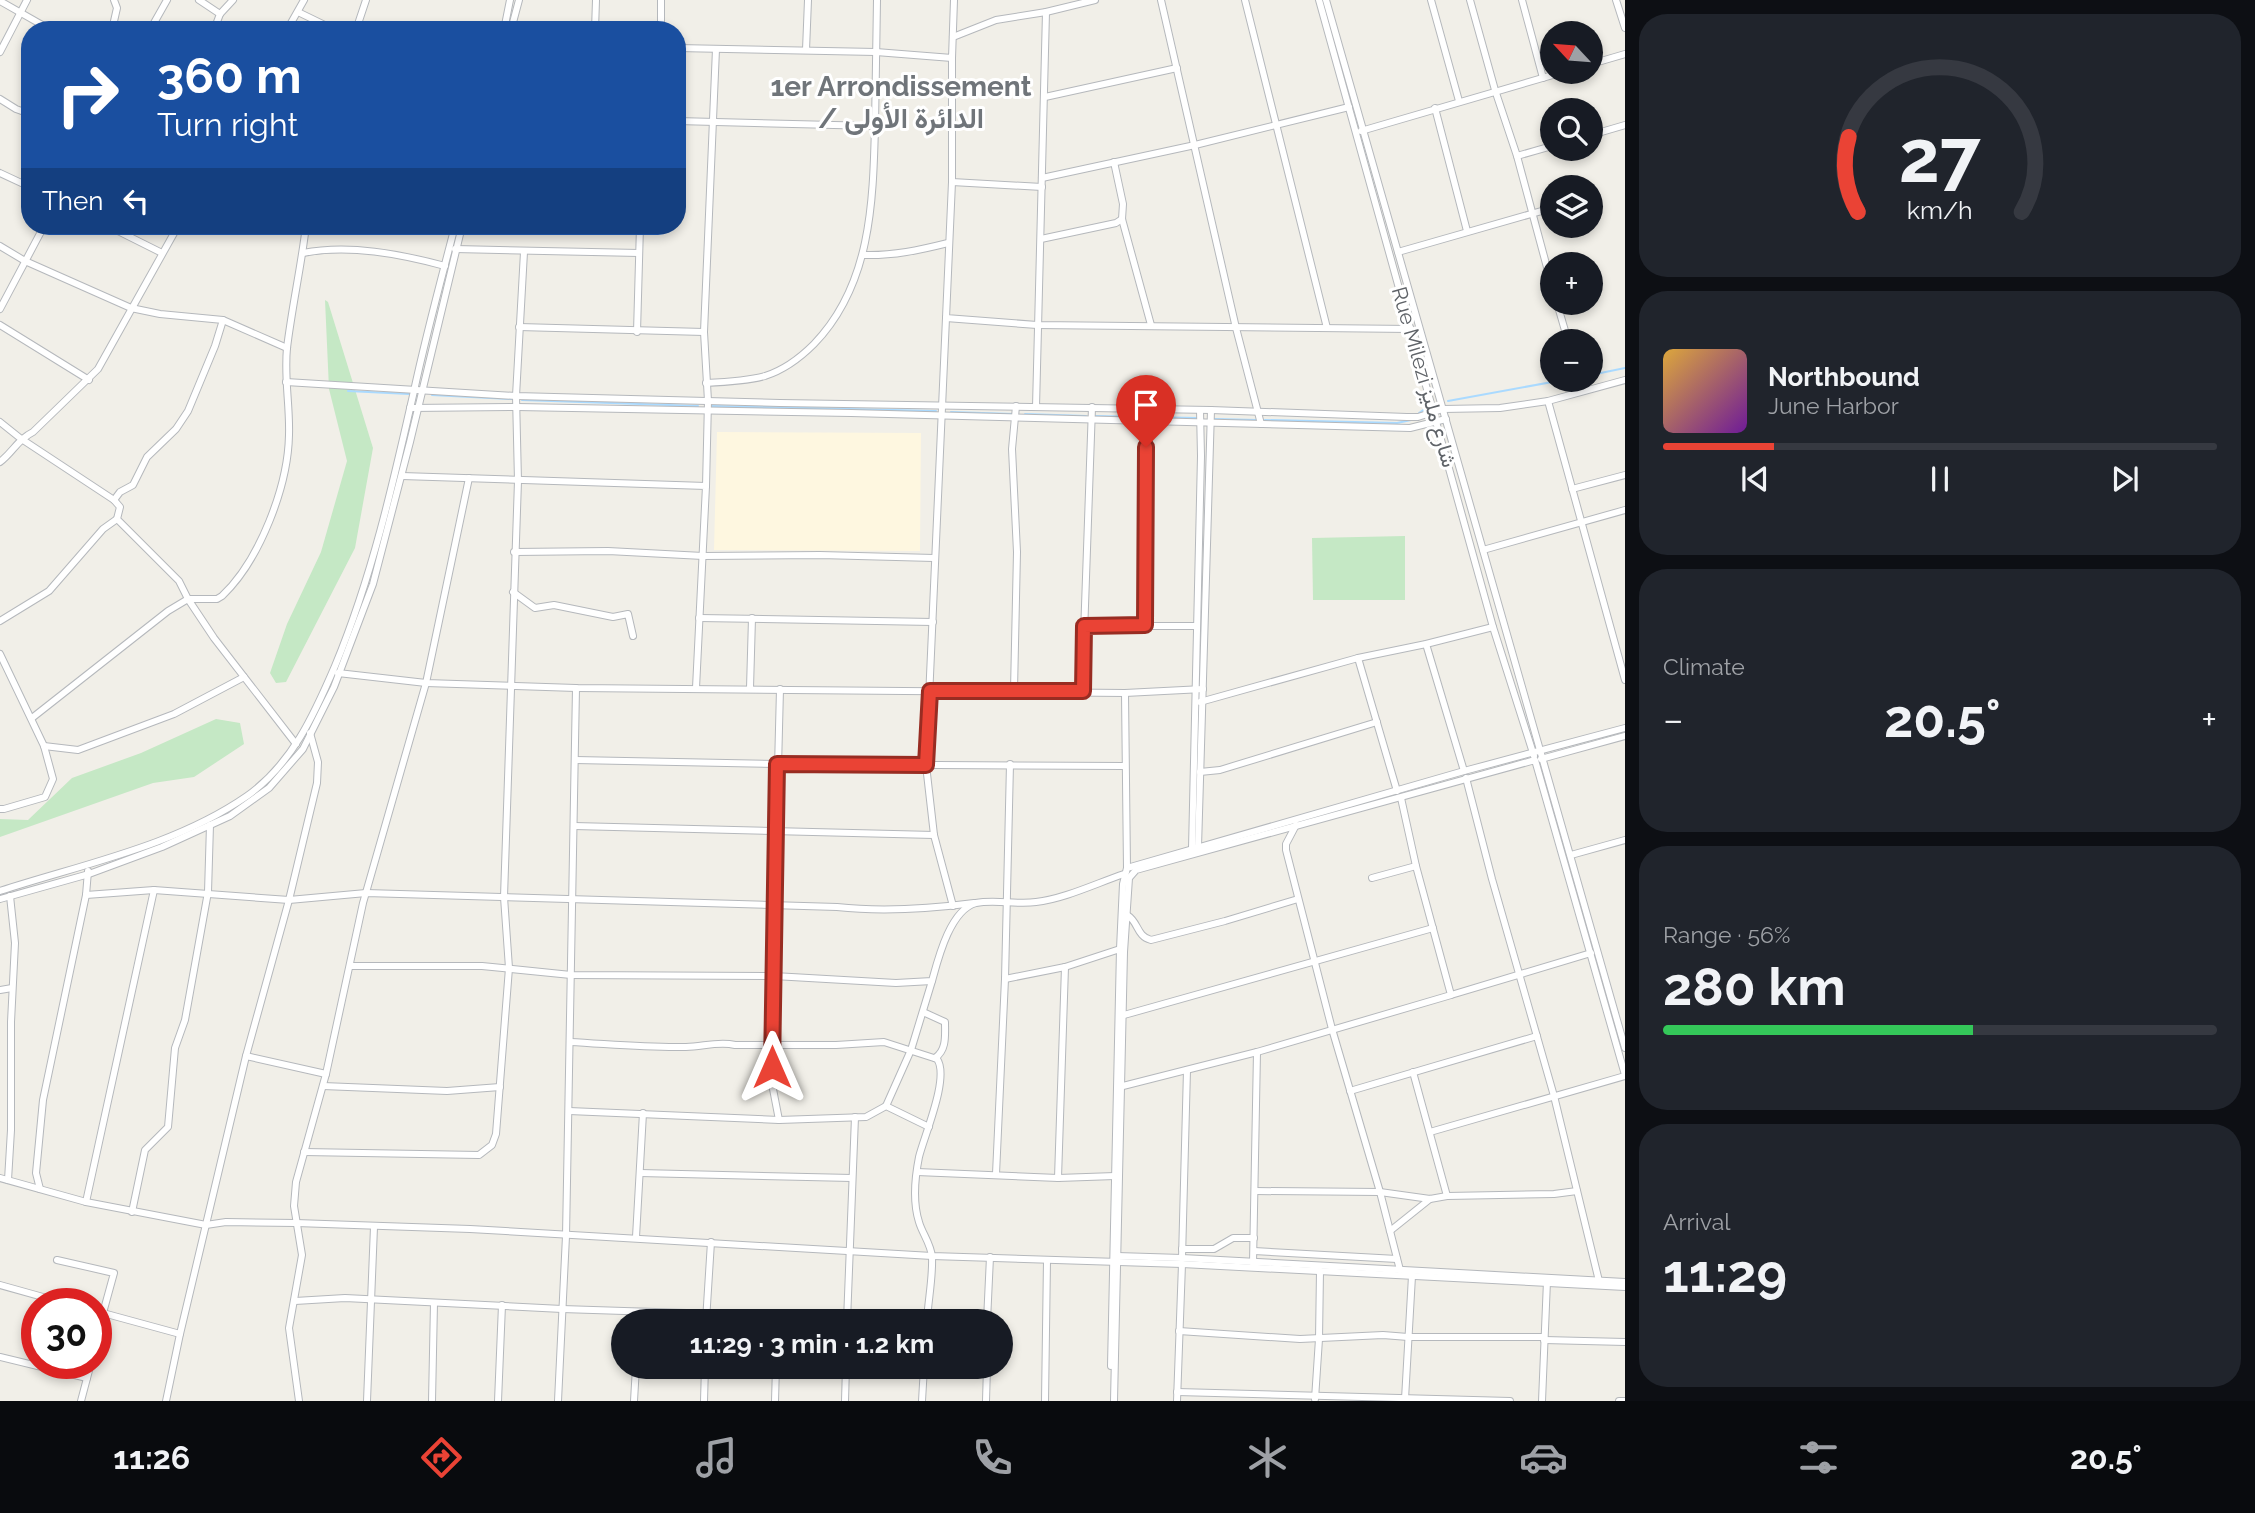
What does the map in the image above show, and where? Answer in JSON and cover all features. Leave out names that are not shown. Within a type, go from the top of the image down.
[{"type":"street","points":[[0,52],[27,0]]},
{"type":"street","points":[[114,0],[117,8],[114,21]]},
{"type":"street","points":[[155,21],[167,0]]},
{"type":"street","points":[[199,0],[219,14]]},
{"type":"street","points":[[217,21],[219,14],[233,0]]},
{"type":"street","points":[[292,21],[304,0]]},
{"type":"street","points":[[359,21],[366,0]]},
{"type":"street","points":[[506,21],[510,0]]},
{"type":"street","points":[[513,21],[519,0]]},
{"type":"street","points":[[595,21],[596,0]]},
{"type":"street","points":[[661,21],[662,0]]},
{"type":"street","points":[[806,50],[808,0]]},
{"type":"street","points":[[706,383],[740,381],[767,375],[805,354],[829,329],[843,307],[863,255],[871,200],[877,0]]},
{"type":"street","points":[[953,906],[933,835],[926,765],[952,182],[954,0]]},
{"type":"street","points":[[1057,0],[1059,10]]},
{"type":"street","points":[[953,37],[996,20],[1059,10],[1095,0]]},
{"type":"street","points":[[1161,0],[1236,328],[1261,424]]},
{"type":"street","points":[[1245,0],[1327,328]]},
{"type":"street","name":"Rue Milezi شارع مليز","points":[[1320,0],[1359,131],[1493,627],[1535,760],[1625,1075]]},
{"type":"street","name":"Rue Milezi شارع مليز","points":[[1326,0],[1349,107],[1398,252],[1625,1048]]},
{"type":"street","points":[[1431,0],[1459,101]]},
{"type":"street","points":[[1471,0],[1543,252]]},
{"type":"street","points":[[1522,0],[1540,67]]},
{"type":"street","points":[[1616,0],[1625,28]]},
{"type":"street","points":[[0,1],[35,21]]},
{"type":"street","points":[[298,12],[316,21]]},
{"type":"street","points":[[1036,407],[1046,12]]},
{"type":"street","points":[[686,48],[876,52],[952,58]]},
{"type":"street","points":[[696,688],[706,486],[708,401],[704,332],[716,49]]},
{"type":"street","points":[[1603,60],[1625,54]]},
{"type":"street","points":[[1045,97],[1177,68]]},
{"type":"street","points":[[1359,131],[1540,79]]},
{"type":"street","points":[[0,99],[21,111]]},
{"type":"street","points":[[1042,178],[1195,145],[1349,107]]},
{"type":"street","points":[[1435,108],[1467,231]]},
{"type":"street","points":[[686,121],[875,126]]},
{"type":"street","points":[[1603,131],[1625,125]]},
{"type":"street","points":[[1517,156],[1540,149]]},
{"type":"street","points":[[1114,162],[1123,204],[1122,219],[1151,325]]},
{"type":"street","points":[[0,173],[21,183]]},
{"type":"street","points":[[952,182],[1042,187]]},
{"type":"street","points":[[1398,252],[1540,212]]},
{"type":"street","points":[[1041,239],[1111,225],[1122,219]]},
{"type":"street","points":[[0,309],[39,235]]},
{"type":"street","points":[[126,235],[162,253]]},
{"type":"street","points":[[0,462],[20,438],[33,432],[98,369],[173,235]]},
{"type":"street","points":[[32,719],[148,625],[188,599],[217,599],[229,590],[247,564],[271,519],[285,473],[289,435],[287,348],[305,235]]},
{"type":"street","points":[[0,899],[89,874],[230,816],[269,788],[293,762],[336,673],[369,595],[419,408],[454,235]]},
{"type":"street","points":[[336,673],[369,572],[445,265],[458,235]]},
{"type":"street","points":[[637,332],[640,235]]},
{"type":"street","points":[[863,255],[885,256],[948,243]]},
{"type":"street","points":[[0,246],[25,261],[131,307],[160,314],[223,320],[287,348]]},
{"type":"street","points":[[303,253],[325,248],[348,249],[445,265]]},
{"type":"street","points":[[453,249],[639,253]]},
{"type":"street","points":[[304,1152],[479,1155],[492,1145],[496,1135],[509,968],[504,897],[518,481],[516,396],[524,252]]},
{"type":"street","points":[[946,318],[1037,325],[1411,330]]},
{"type":"street","points":[[114,500],[120,492],[133,485],[147,457],[176,429],[188,411],[223,320]]},
{"type":"street","points":[[0,325],[89,380]]},
{"type":"street","points":[[519,327],[704,332]]},
{"type":"street","points":[[286,382],[516,396],[1093,407],[1418,417],[1443,409],[1500,408],[1548,401],[1625,380]]},
{"type":"street","points":[[1548,401],[1625,680]]},
{"type":"street","points":[[1014,690],[1017,552],[1012,449],[1016,406]]},
{"type":"street","points":[[410,408],[517,407],[1410,428],[1446,419]]},
{"type":"street","points":[[1083,691],[1093,407]]},
{"type":"street","points":[[1199,690],[1196,626],[1200,410]]},
{"type":"street","points":[[1195,850],[1200,772],[1199,690],[1211,410]]},
{"type":"street","points":[[1145,625],[1146,421]]},
{"type":"street","points":[[0,422],[114,500],[120,508],[117,519],[103,529],[49,591],[0,621]]},
{"type":"street","points":[[1572,489],[1625,475]]},
{"type":"street","points":[[402,476],[706,486]]},
{"type":"street","points":[[299,1401],[289,1328],[302,1255],[293,1206],[296,1182],[326,1074],[366,893],[426,683],[469,478]]},
{"type":"street","points":[[1483,550],[1625,510]]},
{"type":"street","points":[[117,519],[179,581],[188,599],[296,744]]},
{"type":"street","points":[[514,552],[608,551],[703,556],[934,558]]},
{"type":"street","points":[[513,592],[535,608],[554,605],[613,617],[628,614],[633,636]]},
{"type":"street","points":[[699,618],[933,622]]},
{"type":"street","points":[[750,688],[752,618]]},
{"type":"street","points":[[1084,626],[1196,626]]},
{"type":"street","points":[[1199,702],[1358,658],[1493,627]]},
{"type":"street","points":[[1426,644],[1554,1096],[1599,1281]]},
{"type":"street","points":[[0,654],[44,746],[52,779],[45,797],[0,809]]},
{"type":"street","points":[[1358,658],[1399,795],[1451,995]]},
{"type":"street","points":[[336,673],[426,683],[512,687],[1125,692],[1199,690]]},
{"type":"street","points":[[44,746],[78,750],[174,714],[244,677]]},
{"type":"street","points":[[558,1401],[566,1236],[576,688]]},
{"type":"street","points":[[779,1120],[773,1089],[771,1045],[780,689]]},
{"type":"street","points":[[1112,1401],[1120,949],[1126,871],[1125,692]]},
{"type":"street","points":[[1195,850],[1199,702]]},
{"type":"street","points":[[1200,772],[1220,770],[1377,722]]},
{"type":"street","points":[[1113,1260],[1123,1086],[1127,915],[1129,878],[1132,873],[1195,850],[1296,825],[1465,775],[1541,749],[1625,728]]},
{"type":"street","points":[[0,891],[159,840],[227,809],[265,781],[308,732]]},
{"type":"street","points":[[166,1401],[246,1056],[289,900],[317,783],[318,762],[308,732]]},
{"type":"street","points":[[1465,775],[1544,758],[1625,736]]},
{"type":"street","points":[[575,760],[1125,766]]},
{"type":"street","points":[[996,1174],[1005,979],[1010,764]]},
{"type":"street","points":[[86,895],[154,890],[289,900],[366,893],[866,910],[935,909],[974,904],[1046,901],[1126,871],[1195,850],[1399,795]]},
{"type":"street","points":[[132,1212],[145,1150],[168,1127],[175,1048],[185,1020],[208,892],[210,825]]},
{"type":"street","points":[[1296,825],[1286,847],[1332,1029],[1400,1270]]},
{"type":"street","points":[[574,826],[933,835]]},
{"type":"street","points":[[1571,855],[1625,840]]},
{"type":"street","points":[[40,1189],[36,1173],[43,1100],[86,895],[89,874],[87,865]]},
{"type":"street","points":[[1372,878],[1416,866]]},
{"type":"street","points":[[86,1202],[154,890]]},
{"type":"street","points":[[10,896],[15,943],[10,1063],[11,1130],[4,1179],[86,1202],[206,1225],[226,1222],[296,1223],[470,1229],[932,1256],[1253,1263],[1547,1281],[1599,1281],[1625,1285]]},
{"type":"street","points":[[1127,915],[1134,922],[1139,934],[1151,940],[1298,898]]},
{"type":"street","points":[[569,1111],[779,1120],[866,1117],[886,1106],[911,1050],[941,950],[952,926],[974,904]]},
{"type":"street","points":[[1124,1015],[1433,928]]},
{"type":"street","points":[[1005,979],[1065,967],[1120,949]]},
{"type":"street","points":[[1123,1086],[1257,1052],[1591,953]]},
{"type":"street","points":[[351,966],[509,968],[571,975],[774,976],[896,983],[932,981]]},
{"type":"street","points":[[1058,1178],[1065,967]]},
{"type":"street","points":[[0,989],[12,988]]},
{"type":"street","points":[[923,1012],[945,1021],[944,1047],[941,1054],[935,1058]]},
{"type":"street","points":[[1350,1091],[1537,1036]]},
{"type":"street","points":[[570,1042],[658,1047],[689,1047],[724,1042],[771,1045],[884,1042],[935,1058],[940,1064],[940,1080],[917,1172],[917,1218],[932,1256],[928,1309]]},
{"type":"street","points":[[1253,1263],[1257,1052]]},
{"type":"street","points":[[246,1056],[326,1074]]},
{"type":"street","points":[[0,1064],[10,1063]]},
{"type":"street","points":[[1177,1401],[1187,1070]]},
{"type":"street","points":[[1413,1072],[1447,1196]]},
{"type":"street","points":[[1430,1132],[1625,1075]]},
{"type":"street","points":[[323,1086],[447,1091],[499,1087]]},
{"type":"street","points":[[886,1106],[929,1127]]},
{"type":"street","points":[[636,1237],[643,1113]]},
{"type":"street","points":[[847,1309],[855,1116]]},
{"type":"street","points":[[917,1172],[1058,1178],[1115,1176]]},
{"type":"street","points":[[640,1173],[852,1178]]},
{"type":"street","points":[[1255,1191],[1380,1192],[1430,1199],[1577,1191]]},
{"type":"street","points":[[1390,1231],[1430,1199]]},
{"type":"street","points":[[367,1401],[374,1227]]},
{"type":"street","points":[[1182,1249],[1214,1250],[1233,1238],[1254,1238]]},
{"type":"street","points":[[707,1309],[711,1242]]},
{"type":"street","points":[[1254,1251],[1397,1259]]},
{"type":"street","points":[[987,1309],[989,1257]]},
{"type":"street","points":[[57,1260],[114,1273],[109,1288]]},
{"type":"street","points":[[1045,1401],[1047,1260]]},
{"type":"street","points":[[1182,1261],[1412,1276],[1625,1285]]},
{"type":"street","points":[[1315,1399],[1320,1271]]},
{"type":"street","points":[[1405,1399],[1412,1276]]},
{"type":"street","points":[[1542,1401],[1547,1281]]},
{"type":"street","points":[[0,1285],[21,1291]]},
{"type":"street","points":[[295,1301],[371,1299],[611,1311]]},
{"type":"street","points":[[432,1401],[434,1303]]},
{"type":"street","points":[[498,1401],[502,1305]]},
{"type":"street","points":[[112,1315],[180,1334]]},
{"type":"street","points":[[1179,1331],[1272,1338],[1319,1339],[1383,1335],[1625,1342]]},
{"type":"street","points":[[0,1357],[21,1362]]},
{"type":"street","points":[[81,1401],[87,1379]]},
{"type":"street","points":[[634,1401],[635,1379]]},
{"type":"street","points":[[704,1401],[705,1379]]},
{"type":"street","points":[[775,1401],[776,1379]]},
{"type":"street","points":[[845,1401],[846,1379]]},
{"type":"street","points":[[922,1401],[923,1379]]},
{"type":"street","points":[[986,1401],[987,1379]]},
{"type":"street","points":[[1177,1392],[1315,1399],[1510,1401]]},
{"type":"street","points":[[1619,1401],[1625,1401]]},
{"type":"shaded area","points":[[717,432],[921,433],[920,551],[714,550]]},
{"type":"green space","points":[[325,300],[328,302],[373,448],[355,548],[286,682],[276,683],[270,673],[287,624],[321,552],[347,461],[329,389]]},
{"type":"green space","points":[[1405,536],[1405,600],[1313,600],[1312,538]]},
{"type":"green space","points":[[216,719],[240,723],[244,744],[194,777],[153,783],[0,837],[0,819],[28,820],[72,778],[141,753]]},
{"type":"waterway","points":[[1603,373],[1625,368]]},
{"type":"waterway","points":[[1448,401],[1540,384]]},
{"type":"waterway","points":[[348,391],[409,394]]},
{"type":"waterway","points":[[432,395],[512,399]]},
{"type":"waterway","points":[[522,400],[698,406]]},
{"type":"waterway","points":[[712,406],[936,411]]},
{"type":"waterway","points":[[1419,413],[1429,406]]},
{"type":"waterway","points":[[951,412],[1013,414]]},
{"type":"waterway","points":[[1025,414],[1086,416]]},
{"type":"waterway","points":[[1096,416],[1197,418]]},
{"type":"waterway","points":[[1215,419],[1256,420]]},
{"type":"waterway","points":[[1265,420],[1397,423],[1411,420]]},
{"type":"district","name":"1er Arrondissement / الدائرة الأولى","points":[[901,102]]},
{"type":"route","points":[[772,1067],[777,764],[926,765],[930,691],[1083,691],[1084,626],[1145,625],[1146,447]]}]
